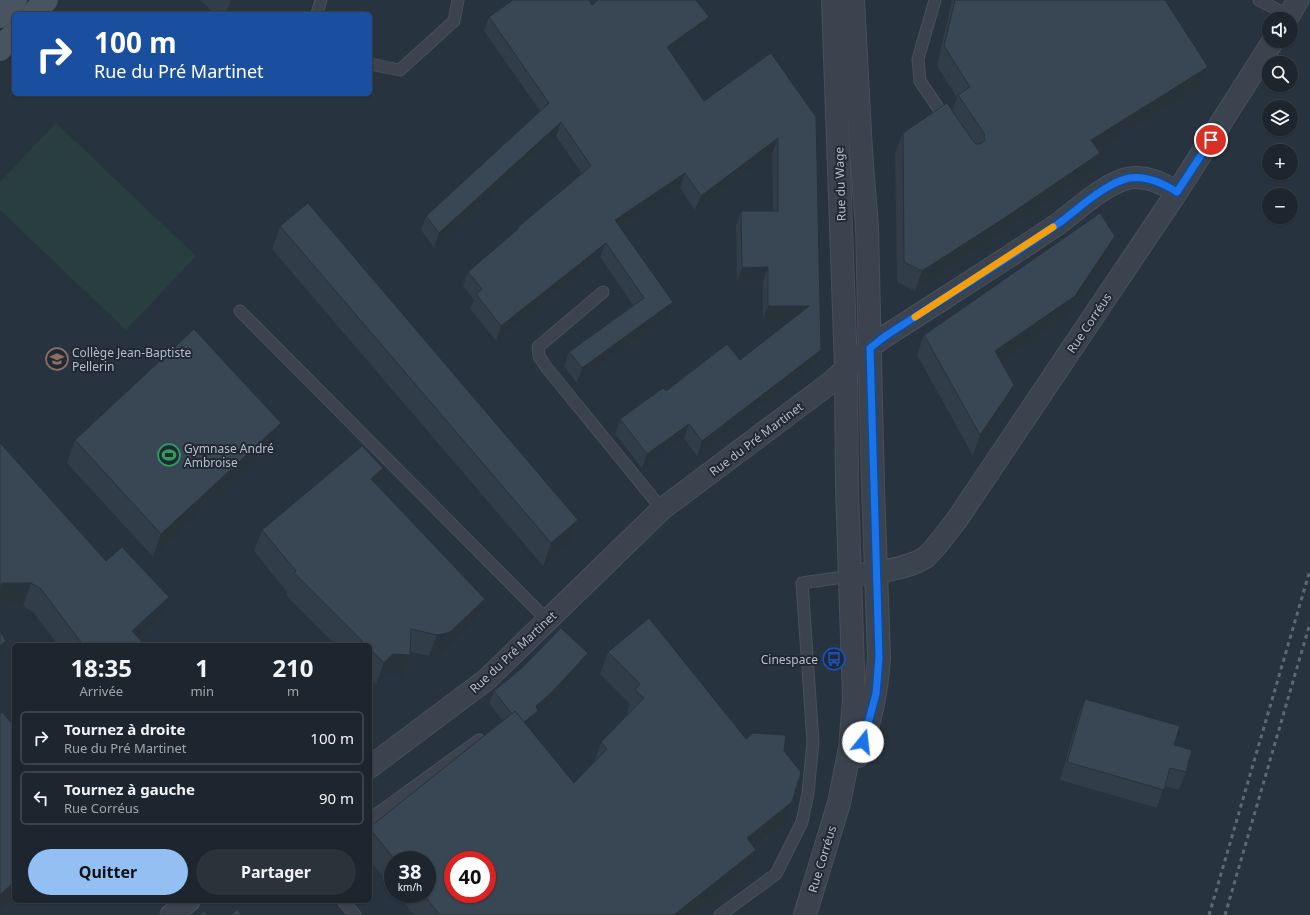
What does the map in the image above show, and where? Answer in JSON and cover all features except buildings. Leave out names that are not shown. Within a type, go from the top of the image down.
[{"type":"main road","points":[[0,16],[15,0]]},
{"type":"main road","points":[[35,12],[46,0]]},
{"type":"main road","points":[[0,49],[12,36]]},
{"type":"street","name":"Rue du Wage","points":[[833,0],[846,368]]},
{"type":"street","name":"Rue du Wage","points":[[853,0],[861,151],[867,227],[870,348]]},
{"type":"street","name":"Rue Corréus","points":[[850,576],[907,565],[927,556],[948,530],[1177,192],[1269,48]]},
{"type":"street","name":"Rue du Pré Martinet","points":[[372,766],[486,680],[662,509],[812,396],[884,337],[1055,226],[1093,197],[1116,183],[1129,178],[1155,180],[1167,185],[1177,192]]},
{"type":"street","name":"Rue Corréus","points":[[806,915],[839,803],[863,742],[876,694],[879,657],[870,348]]},
{"type":"street","name":"Rue Corréus","points":[[839,803],[850,748],[854,699],[847,487],[846,368]]},
{"type":"street","points":[[171,915],[186,903]]},
{"type":"lane","points":[[318,12],[321,0]]},
{"type":"lane","points":[[372,64],[400,70],[454,21],[458,0]]},
{"type":"lane","points":[[935,0],[918,59],[920,81],[954,132]]},
{"type":"lane","points":[[1259,0],[1291,12]]},
{"type":"lane","points":[[603,292],[538,346],[539,356],[546,367],[662,509]]},
{"type":"lane","points":[[240,311],[547,620]]},
{"type":"lane","points":[[720,915],[776,874],[802,822],[808,793],[812,742],[802,584],[850,576]]},
{"type":"lane","points":[[372,818],[479,740]]},
{"type":"lane","points":[[345,903],[355,915]]},
{"type":"green space","points":[[56,123],[196,256],[126,330],[0,210],[0,182]]},
{"type":"railway","points":[[1209,915],[1310,570]]},
{"type":"railway","points":[[1225,915],[1310,623]]},
{"type":"slow traffic","points":[[915,317],[1053,227]]},
{"type":"place","name":"Collège Jean-Baptiste Pellerin","points":[[57,359]]},
{"type":"place","name":"Gymnase André Ambroise","points":[[169,455]]},
{"type":"place","name":"Cinespace","points":[[834,659]]},
{"type":"route","points":[[863,742],[874,705],[879,657],[870,348],[884,337],[1055,226],[1093,197],[1116,183],[1129,178],[1155,180],[1167,185],[1177,192],[1211,140]]}]
